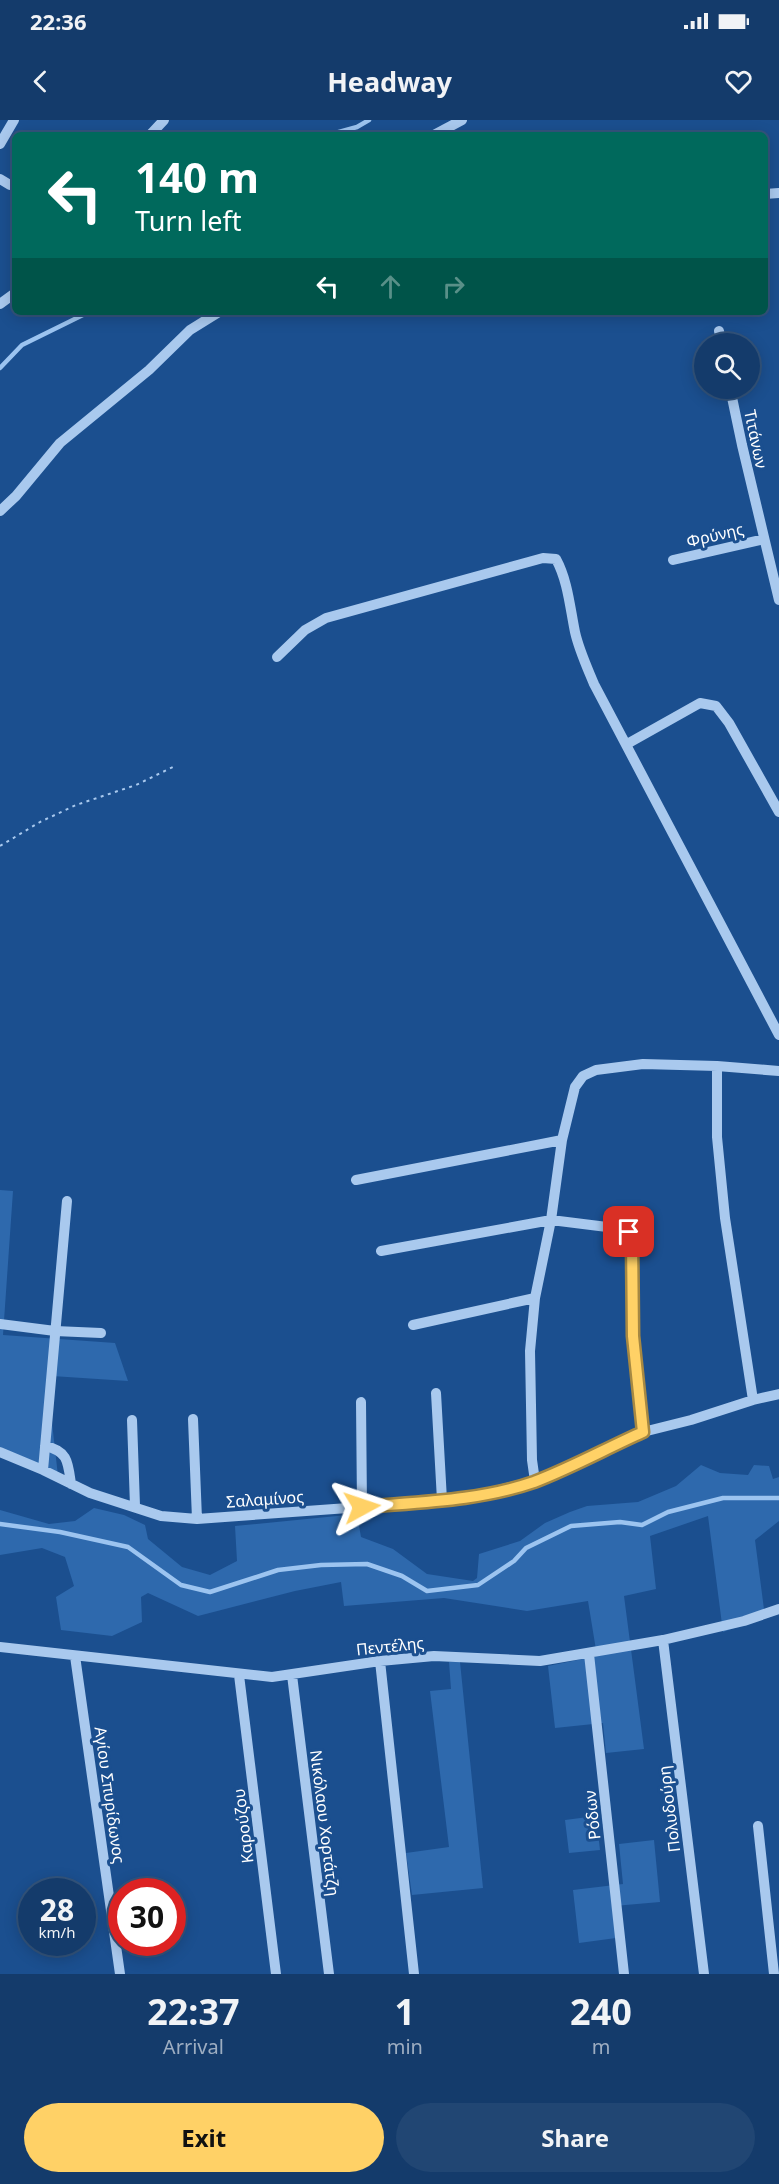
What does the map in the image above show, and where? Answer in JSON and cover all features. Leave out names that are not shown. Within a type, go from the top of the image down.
[{"type":"street","points":[[0,144],[14,120]]},
{"type":"street","points":[[153,132],[164,120]]},
{"type":"street","points":[[440,132],[462,120]]},
{"type":"street","points":[[0,304],[12,294]]},
{"type":"street","points":[[0,511],[16,496],[60,443],[149,370],[190,330],[214,315]]},
{"type":"street","name":"Τιτάνων","points":[[732,399],[779,600]]},
{"type":"street","name":"Φρύνης","points":[[673,560],[764,539]]},
{"type":"street","points":[[278,657],[305,630],[326,618],[543,558],[556,559],[561,569],[584,660],[779,1035]]},
{"type":"street","points":[[627,744],[700,703],[716,706],[729,723],[779,812]]},
{"type":"street","points":[[535,1481],[532,1460],[530,1351],[535,1298],[562,1140],[575,1088],[583,1076],[596,1070],[642,1064],[717,1066],[779,1071]]},
{"type":"street","points":[[717,1066],[717,1137],[725,1218],[753,1400]]},
{"type":"street","points":[[356,1180],[562,1140]]},
{"type":"street","points":[[43,1470],[67,1201]]},
{"type":"street","points":[[381,1251],[550,1220],[623,1229],[629,1232],[632,1239],[633,1336],[643,1432]]},
{"type":"street","points":[[413,1325],[535,1298]]},
{"type":"street","points":[[0,1324],[55,1331],[101,1333]]},
{"type":"street","points":[[436,1393],[442,1500]]},
{"type":"street","name":"Σαλαμίνος","points":[[0,1452],[90,1493],[161,1516],[197,1519],[362,1507],[467,1498],[535,1481],[643,1432],[779,1394]]},
{"type":"street","points":[[361,1402],[362,1507]]},
{"type":"street","points":[[193,1419],[197,1519]]},
{"type":"street","points":[[132,1420],[135,1506]]},
{"type":"street","points":[[45,1446],[57,1448],[64,1454],[71,1484]]},
{"type":"street","name":"Πεντέλης","points":[[0,1647],[272,1677],[380,1661],[434,1656],[540,1660],[589,1654],[744,1621],[779,1609]]},
{"type":"street","name":"Πολυδούρη","points":[[663,1640],[704,1974]]},
{"type":"street","name":"Ρόδων","points":[[589,1654],[624,1974]]},
{"type":"street","name":"Αγίου Σπυρίδωνος","points":[[75,1656],[120,1974]]},
{"type":"street","points":[[380,1661],[414,1974]]},
{"type":"street","name":"Καρούζου","points":[[239,1675],[276,1974]]},
{"type":"street","name":"Νικόλαου Χορτάτζη","points":[[292,1675],[329,1974]]},
{"type":"street","points":[[758,1826],[774,1974]]},
{"type":"path","points":[[0,846],[40,822],[76,805],[136,784],[175,766]]},
{"type":"shaded area","points":[[0,1190],[13,1191],[3,1335],[115,1343],[128,1381],[52,1376],[50,1405],[58,1476],[0,1452]]},
{"type":"shaded area","points":[[701,1465],[720,1473],[748,1475],[754,1465],[769,1466],[773,1479],[779,1477],[779,1521],[755,1540],[765,1617],[723,1632],[708,1516],[650,1536],[656,1589],[624,1596],[644,1749],[606,1753],[603,1723],[555,1728],[548,1666],[597,1656],[588,1601],[527,1611],[444,1598],[344,1606],[341,1582],[295,1591],[198,1616],[148,1593],[141,1597],[142,1622],[112,1636],[61,1630],[56,1597],[74,1586],[65,1557],[42,1548],[0,1555],[0,1510],[49,1524],[75,1521],[94,1508],[124,1515],[145,1525],[148,1539],[182,1567],[210,1575],[237,1561],[235,1526],[357,1514],[361,1537],[393,1549],[427,1574],[473,1581],[477,1578],[479,1554],[520,1541],[545,1523],[587,1506],[638,1502],[676,1486]]},
{"type":"shaded area","points":[[449,1662],[460,1662],[483,1888],[412,1895],[406,1853],[449,1847],[430,1691],[451,1689]]},
{"type":"shaded area","points":[[596,1816],[600,1850],[569,1853],[565,1820]]},
{"type":"shaded area","points":[[654,1840],[660,1902],[614,1906],[616,1938],[579,1943],[573,1890],[623,1884],[619,1844]]},
{"type":"waterway","points":[[339,132],[357,127],[369,120]]},
{"type":"waterway","points":[[0,368],[22,345],[83,315]]},
{"type":"waterway","points":[[0,1524],[60,1532],[128,1547],[181,1585],[210,1592],[278,1570],[321,1565],[367,1564],[402,1576],[427,1591],[478,1585],[514,1561],[526,1548],[571,1526],[620,1522],[642,1525],[668,1512],[723,1498],[779,1498]]},
{"type":"route","points":[[362,1507],[467,1498],[515,1487],[535,1481],[643,1432],[633,1336],[632,1239],[629,1232]]}]
